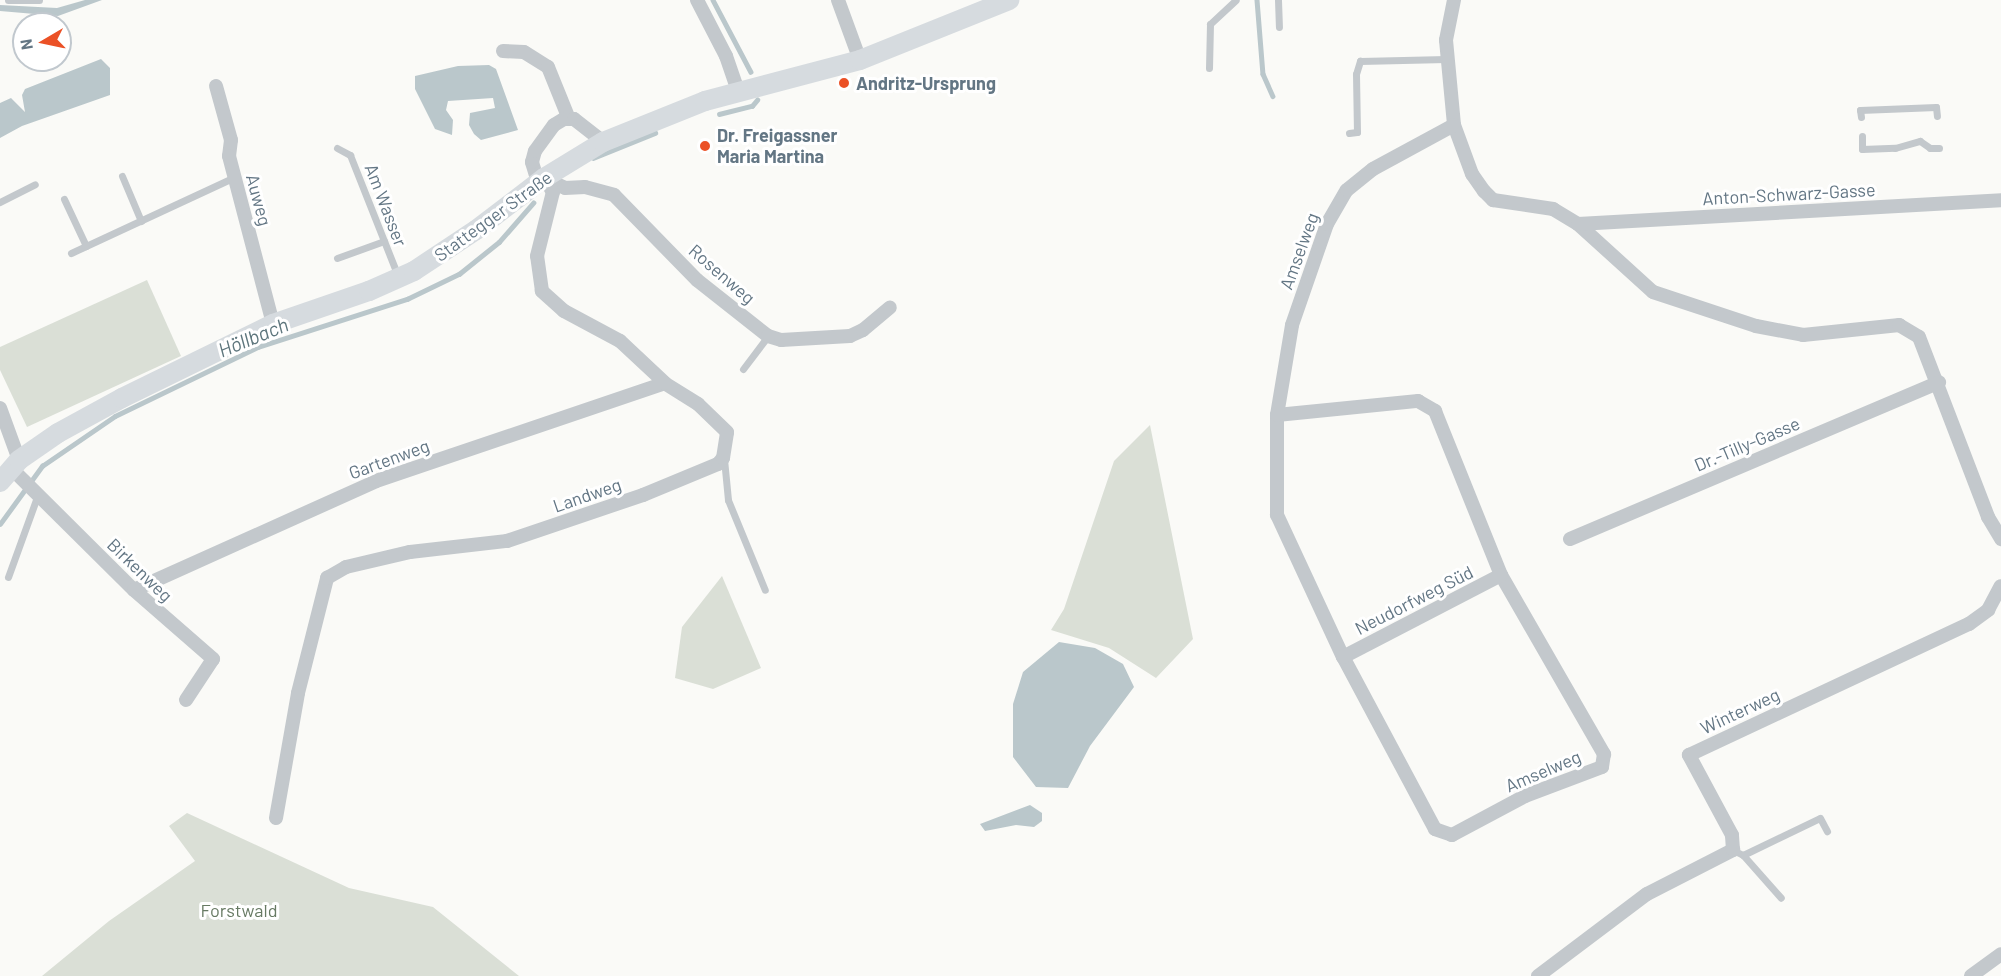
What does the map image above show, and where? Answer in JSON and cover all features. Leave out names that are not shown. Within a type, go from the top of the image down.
[{"type":"main road","name":"Stattegger Straße","points":[[10,470],[58,433],[113,403],[273,324],[399,279],[476,230],[541,180],[603,142],[679,110],[860,60],[1009,0]]},
{"type":"street","points":[[697,0],[726,56],[739,93]]},
{"type":"street","points":[[838,0],[860,60]]},
{"type":"street","points":[[1454,0],[1449,17],[1446,59],[1454,125],[1472,174],[1493,200],[1553,209],[1578,224],[1653,292],[1756,326],[1803,335],[1899,325],[1919,338],[1939,382],[1988,517],[2001,539]]},
{"type":"street","points":[[503,51],[524,52],[548,67],[569,119]]},
{"type":"street","name":"Auweg","points":[[216,86],[231,140],[229,156],[273,324]]},
{"type":"street","points":[[603,142],[582,122],[569,119],[545,133],[535,151],[532,162],[541,180],[553,192],[537,256],[542,291],[564,311],[620,341],[665,383],[698,404],[727,432],[723,458]]},
{"type":"street","name":"Amselweg","points":[[1277,415],[1418,401],[1435,411],[1501,575],[1604,754],[1602,767],[1526,796],[1452,835],[1434,829],[1343,657],[1277,515],[1277,415],[1292,325],[1336,206],[1347,190],[1373,169],[1454,125]]},
{"type":"street","name":"Rosenweg","points":[[541,180],[565,188],[585,186],[614,195],[698,280],[768,336]]},
{"type":"street","name":"Anton-Schwarz-Gasse","points":[[1578,224],[2001,200]]},
{"type":"street","points":[[768,336],[781,340],[850,336],[863,330],[890,307]]},
{"type":"street","name":"Dr.-Tilly-Gasse","points":[[1570,539],[1939,382]]},
{"type":"street","name":"Gartenweg","points":[[134,590],[376,481],[665,383]]},
{"type":"street","points":[[0,408],[10,470]]},
{"type":"street","name":"Landweg","points":[[276,818],[298,693],[327,578],[346,567],[410,552],[507,541],[643,495],[718,464],[723,458]]},
{"type":"street","name":"Birkenweg","points":[[10,470],[38,494],[134,590],[213,659],[186,700]]},
{"type":"street","name":"Neudorfweg Süd","points":[[1343,657],[1501,575]]},
{"type":"street","name":"Winterweg","points":[[1738,852],[1732,835],[1689,755],[1969,624],[1988,610],[2001,586]]},
{"type":"street","points":[[1538,976],[1647,894],[1738,852]]},
{"type":"street","points":[[1971,976],[2001,954]]},
{"type":"lane","points":[[8,0],[39,0]]},
{"type":"lane","points":[[1209,68],[1210,24],[1236,0]]},
{"type":"lane","points":[[1278,0],[1279,27]]},
{"type":"lane","points":[[1349,133],[1356,132],[1356,74],[1360,61],[1446,59]]},
{"type":"lane","points":[[1861,117],[1860,110],[1936,107],[1937,116]]},
{"type":"lane","points":[[1862,136],[1862,150],[1895,148],[1920,141],[1930,148],[1940,148]]},
{"type":"lane","name":"Am Wasser","points":[[337,148],[350,155],[399,279]]},
{"type":"lane","points":[[122,176],[141,221]]},
{"type":"lane","points":[[71,253],[235,177]]},
{"type":"lane","points":[[0,202],[35,184]]},
{"type":"lane","points":[[64,199],[86,246]]},
{"type":"lane","points":[[337,258],[384,241]]},
{"type":"lane","points":[[743,369],[768,336]]},
{"type":"lane","points":[[723,458],[728,500],[765,590]]},
{"type":"lane","points":[[8,577],[38,494]]},
{"type":"lane","points":[[1780,898],[1738,852],[1820,818],[1827,831]]},
{"type":"green space","points":[[147,280],[181,356],[27,427],[0,370],[0,347]]},
{"type":"green space","points":[[1150,425],[1193,639],[1156,678],[1109,648],[1051,630],[1064,609],[1114,461]]},
{"type":"green space","points":[[722,576],[761,668],[713,689],[675,678],[682,627]]},
{"type":"green space","name":"Forstwald","points":[[187,813],[349,888],[433,907],[519,976],[42,976],[109,921],[195,861],[169,826]]},
{"type":"shaded area","points":[[85,0],[102,0],[69,12],[0,11],[0,5],[57,8]]},
{"type":"shaded area","points":[[101,59],[110,68],[110,95],[22,126],[0,138],[0,103],[11,98],[25,112],[22,95],[25,89]]},
{"type":"shaded area","points":[[489,65],[496,69],[518,130],[481,140],[474,134],[469,125],[470,113],[495,108],[493,98],[448,101],[446,110],[453,120],[452,135],[435,129],[415,89],[415,76],[458,66]]},
{"type":"shaded area","points":[[1059,642],[1095,648],[1123,664],[1134,687],[1090,746],[1068,788],[1036,787],[1013,757],[1013,704],[1023,672]]},
{"type":"shaded area","points":[[1030,805],[1042,813],[1042,821],[1034,827],[1016,825],[985,831],[980,824]]},
{"type":"waterway","name":"Höllbach","points":[[713,0],[751,72]]},
{"type":"waterway","points":[[1257,0],[1263,74],[1273,96]]},
{"type":"waterway","name":"Höllbach","points":[[719,114],[752,106],[757,100]]},
{"type":"waterway","name":"Höllbach","points":[[593,158],[655,133]]},
{"type":"waterway","name":"Höllbach","points":[[0,524],[42,466],[115,416],[258,347],[407,299],[459,274],[499,242],[533,203]]},
{"type":"place","name":"Andritz-Ursprung","points":[[844,83]]},
{"type":"place","name":"Dr. Freigassner Maria Martina","points":[[705,146]]}]
